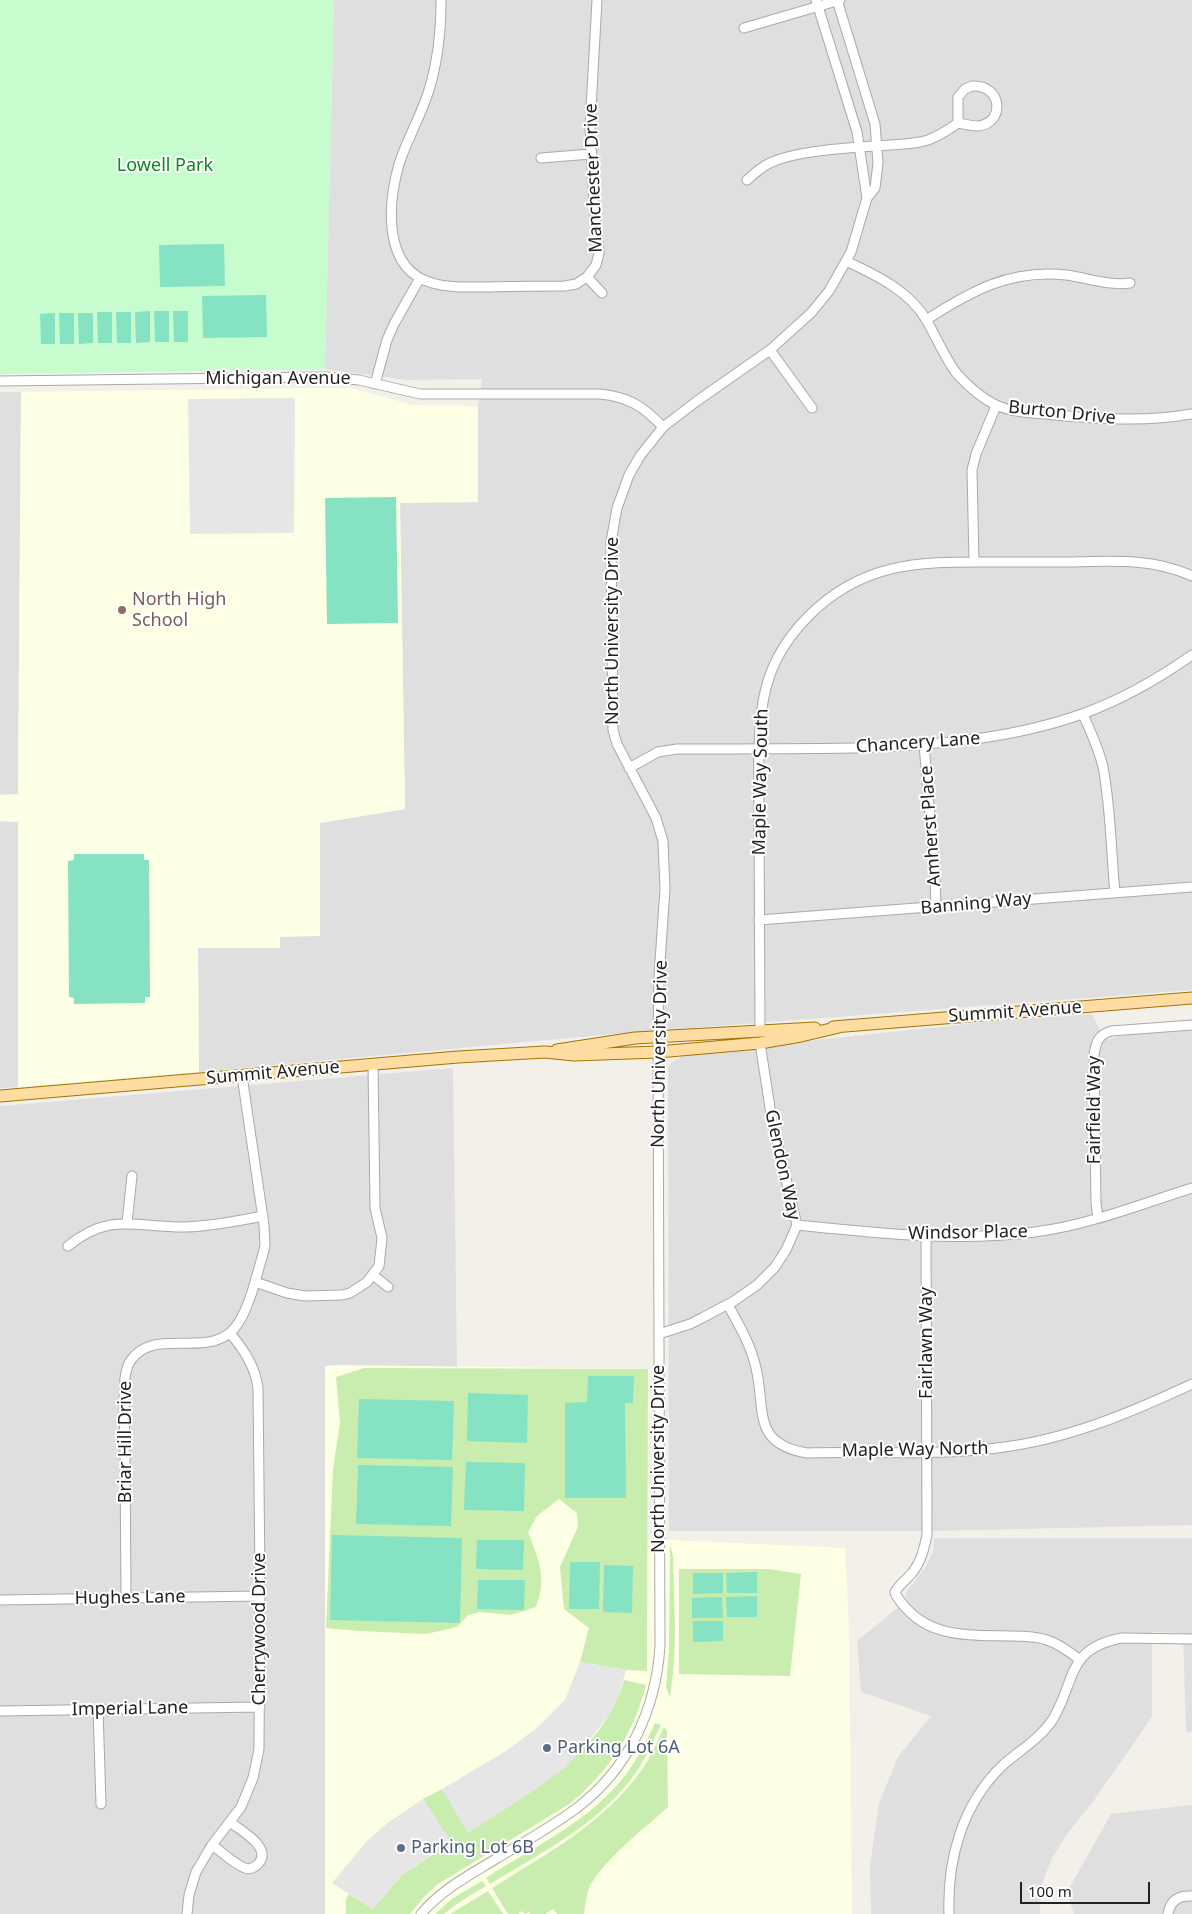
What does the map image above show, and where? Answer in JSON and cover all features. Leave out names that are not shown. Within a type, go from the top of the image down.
[{"type":"main road","name":"Summit Avenue","points":[[0,1096],[373,1064],[545,1052],[574,1046],[658,1036],[839,1026],[1192,998]]},
{"type":"main road","name":"Summit Avenue","points":[[545,1052],[574,1055],[658,1052],[760,1043],[801,1036],[839,1026]]},
{"type":"street","name":"Manchester Drive","points":[[441,0],[440,30],[435,68],[420,115],[399,165],[393,197],[392,228],[394,244],[403,262],[420,278],[438,285],[464,287],[565,286],[576,284],[587,277],[596,265],[599,253],[591,154],[590,99],[597,0]]},
{"type":"street","points":[[744,28],[817,3],[838,0]]},
{"type":"street","name":"North University Drive","points":[[421,1914],[431,1902],[448,1889],[557,1822],[588,1800],[616,1770],[638,1735],[653,1692],[659,1652],[658,1036],[659,976],[664,897],[663,841],[656,818],[629,768],[615,737],[612,720],[611,542],[617,508],[629,475],[640,456],[663,427],[696,401],[770,350],[811,313],[829,291],[846,261],[856,238],[867,198],[875,188],[878,164],[877,147],[870,106],[838,0]]},
{"type":"street","name":"North University Drive","points":[[817,3],[850,106],[860,148],[867,198]]},
{"type":"street","points":[[747,180],[756,171],[786,157],[806,153],[877,147],[927,140],[940,135],[958,123],[977,126],[986,124],[992,120],[997,108],[994,95],[979,86],[972,86],[962,92],[957,103],[958,123]]},
{"type":"street","points":[[541,158],[591,154]]},
{"type":"street","name":"Burton Drive","points":[[846,261],[894,287],[913,302],[926,320],[951,366],[958,375],[969,386],[996,406],[1032,413],[1096,418],[1150,419],[1192,414]]},
{"type":"street","points":[[926,320],[974,291],[1014,278],[1063,275],[1106,283],[1130,283]]},
{"type":"street","points":[[587,277],[602,293]]},
{"type":"street","points":[[375,384],[387,340],[420,278]]},
{"type":"street","points":[[770,350],[812,408]]},
{"type":"street","name":"Michigan Avenue","points":[[0,381],[326,377],[359,380],[410,393],[433,395],[611,395],[623,397],[638,404],[663,427]]},
{"type":"street","points":[[974,562],[972,470],[976,454],[996,406]]},
{"type":"street","name":"Maple Way South","points":[[760,1031],[759,749],[763,701],[769,678],[787,642],[800,624],[819,606],[850,584],[883,571],[913,565],[974,562],[1123,561],[1162,565],[1192,576]]},
{"type":"street","name":"Chancery Lane","points":[[629,768],[650,755],[666,750],[853,748],[924,744],[1000,736],[1083,714],[1148,683],[1192,655]]},
{"type":"street","points":[[1083,714],[1103,769],[1108,801],[1115,893]]},
{"type":"street","name":"Amherst Place","points":[[924,744],[936,907]]},
{"type":"street","name":"Banning Way","points":[[759,920],[1192,887]]},
{"type":"street","name":"Fairfield Way","points":[[1098,1218],[1096,1203],[1094,1055],[1097,1041],[1103,1034],[1111,1030],[1192,1025]]},
{"type":"street","name":"Glendon Way","points":[[658,1334],[690,1324],[728,1305],[757,1285],[774,1267],[786,1250],[797,1225],[772,1121],[760,1043]]},
{"type":"street","points":[[255,1282],[287,1293],[305,1296],[333,1296],[350,1293],[367,1282],[379,1266],[382,1238],[375,1208],[373,1064]]},
{"type":"street","points":[[230,1333],[239,1323],[255,1282],[265,1245],[263,1216],[242,1076]]},
{"type":"street","points":[[128,1223],[132,1176]]},
{"type":"street","name":"Windsor Place","points":[[797,1225],[926,1235],[1008,1235],[1060,1227],[1098,1218],[1192,1188]]},
{"type":"street","points":[[68,1246],[79,1236],[101,1226],[128,1223],[186,1227],[263,1216]]},
{"type":"street","name":"Fairlawn Way","points":[[926,1235],[927,1535],[923,1555],[918,1564],[895,1592],[900,1601],[917,1618],[935,1629],[963,1635],[1035,1637],[1059,1645],[1080,1660]]},
{"type":"street","points":[[373,1275],[388,1288]]},
{"type":"street","name":"Maple Way North","points":[[728,1305],[754,1358],[764,1422],[775,1441],[791,1450],[807,1453],[927,1452],[999,1448],[1051,1438],[1113,1418],[1192,1384]]},
{"type":"street","name":"Cherrywood Drive","points":[[187,1914],[193,1881],[202,1860],[241,1807],[253,1778],[259,1750],[260,1423],[258,1388],[250,1361],[230,1333]]},
{"type":"street","name":"Briar Hill Drive","points":[[126,1599],[125,1378],[128,1367],[136,1354],[149,1346],[205,1344],[223,1338],[230,1333]]},
{"type":"street","name":"Hughes Lane","points":[[0,1600],[259,1596]]},
{"type":"street","points":[[949,1914],[952,1860],[960,1833],[970,1811],[1002,1766],[1038,1737],[1053,1719],[1072,1672],[1080,1660],[1095,1647],[1117,1639],[1192,1639]]},
{"type":"street","name":"Imperial Lane","points":[[0,1711],[260,1708]]},
{"type":"street","points":[[98,1709],[100,1804]]},
{"type":"street","points":[[212,1845],[245,1868],[251,1868],[259,1863],[262,1856],[260,1846],[230,1822]]},
{"type":"street","points":[[1168,1914],[1172,1901],[1180,1896],[1192,1896]]},
{"type":"shaded area","points":[[334,0],[1192,0],[1192,990],[625,1033],[199,1072],[198,948],[280,948],[280,937],[319,823],[405,809],[400,503],[478,502],[478,406],[482,379],[407,380],[325,369]]},
{"type":"shaded area","points":[[351,388],[413,405],[478,406],[478,502],[400,503],[405,809],[320,823],[320,936],[280,937],[280,948],[198,948],[199,1072],[18,1087],[18,822],[0,821],[0,795],[18,794],[21,392]]},
{"type":"shaded area","points":[[0,392],[21,392],[18,795],[0,795]]},
{"type":"shaded area","points":[[295,398],[294,533],[190,534],[188,399]]},
{"type":"shaded area","points":[[0,821],[18,822],[18,1087],[0,1088]]},
{"type":"shaded area","points":[[1092,1014],[1105,1040],[1124,1035],[1192,1030],[1192,1525],[934,1531],[669,1531],[668,1067],[672,1062],[683,1056],[734,1052],[806,1041],[995,1021]]},
{"type":"shaded area","points":[[453,1068],[457,1367],[325,1366],[325,1914],[0,1914],[0,1106]]},
{"type":"shaded area","points":[[325,1366],[650,1369],[648,1539],[845,1548],[849,1628],[852,1914],[325,1914]]},
{"type":"shaded area","points":[[934,1538],[1192,1538],[1192,1732],[1186,1732],[1183,1633],[1152,1632],[1152,1717],[1095,1799],[1067,1834],[1052,1858],[1041,1887],[1040,1914],[871,1914],[870,1865],[879,1803],[898,1757],[931,1716],[861,1692],[857,1641],[907,1600],[905,1594],[926,1566],[933,1552]]},
{"type":"shaded area","name":"Parking Lot 6A","points":[[580,1662],[626,1670],[619,1694],[609,1715],[566,1767],[468,1833],[442,1789],[506,1751],[538,1727],[565,1700]]},
{"type":"shaded area","name":"Parking Lot 6B","points":[[423,1799],[451,1841],[401,1876],[373,1909],[332,1883],[367,1841],[386,1824]]},
{"type":"shaded area","points":[[1192,1805],[1192,1914],[1074,1914],[1067,1892],[1111,1814]]},
{"type":"green space","name":"Lowell Park","points":[[0,0],[334,0],[325,369],[0,374]]},
{"type":"green space","points":[[224,244],[225,286],[160,287],[159,245]]},
{"type":"green space","points":[[266,295],[267,337],[203,338],[202,296]]},
{"type":"green space","points":[[150,311],[150,342],[136,343],[135,312]]},
{"type":"green space","points":[[154,311],[169,311],[169,342],[155,342]]},
{"type":"green space","points":[[173,311],[188,311],[188,342],[174,342]]},
{"type":"green space","points":[[97,312],[112,312],[112,343],[98,343]]},
{"type":"green space","points":[[116,312],[131,312],[131,343],[117,343]]},
{"type":"green space","points":[[55,313],[55,344],[41,344],[40,314]]},
{"type":"green space","points":[[59,313],[74,313],[74,344],[60,344]]},
{"type":"green space","points":[[78,313],[93,313],[93,343],[79,344]]},
{"type":"green space","points":[[396,497],[398,623],[327,624],[325,498]]},
{"type":"green space","points":[[74,854],[144,854],[144,860],[149,860],[150,997],[145,997],[145,1003],[74,1004],[74,998],[69,997],[68,861],[74,860]]},
{"type":"green space","points":[[364,1368],[648,1369],[647,1671],[626,1670],[580,1662],[589,1628],[564,1609],[560,1567],[578,1527],[577,1513],[559,1499],[537,1516],[528,1532],[538,1561],[541,1578],[541,1587],[536,1607],[511,1615],[480,1612],[468,1615],[457,1627],[426,1634],[326,1628],[333,1469],[340,1423],[336,1377]]},
{"type":"green space","points":[[588,1376],[634,1376],[633,1403],[625,1403],[626,1498],[565,1498],[565,1403],[587,1402]]},
{"type":"green space","points":[[468,1393],[528,1395],[527,1443],[467,1441]]},
{"type":"green space","points":[[359,1399],[454,1401],[452,1460],[357,1458]]},
{"type":"green space","points":[[466,1462],[525,1463],[524,1511],[464,1510]]},
{"type":"green space","points":[[358,1465],[453,1467],[451,1526],[356,1524]]},
{"type":"green space","points":[[332,1535],[462,1538],[460,1623],[330,1620]]},
{"type":"green space","points":[[477,1540],[524,1540],[523,1570],[476,1569]]},
{"type":"green space","points":[[670,1545],[673,1556],[675,1626],[674,1662],[670,1697],[666,1687],[669,1650]]},
{"type":"green space","points":[[570,1562],[600,1562],[599,1609],[569,1609]]},
{"type":"green space","points":[[604,1565],[633,1566],[632,1613],[603,1612]]},
{"type":"green space","points":[[679,1569],[769,1569],[801,1574],[790,1676],[679,1674]]},
{"type":"green space","points":[[757,1572],[757,1593],[727,1593],[726,1573]]},
{"type":"green space","points":[[693,1573],[723,1573],[723,1593],[693,1594]]},
{"type":"green space","points":[[478,1580],[525,1580],[524,1610],[477,1609]]},
{"type":"green space","points":[[757,1596],[757,1617],[727,1617],[726,1597]]},
{"type":"green space","points":[[722,1597],[723,1618],[692,1618],[692,1598]]},
{"type":"green space","points":[[693,1621],[723,1621],[723,1641],[693,1642]]},
{"type":"green space","points":[[624,1680],[646,1685],[634,1720],[627,1735],[608,1764],[571,1803],[438,1884],[410,1914],[346,1914],[346,1899],[349,1894],[373,1909],[401,1876],[451,1842],[423,1799],[442,1789],[468,1832],[539,1786],[561,1770],[581,1751],[599,1730],[613,1707]]},
{"type":"green space","points":[[655,1723],[661,1725],[643,1761],[626,1786],[610,1803],[592,1819],[552,1847],[490,1884],[486,1878],[579,1819],[613,1790],[635,1761]]},
{"type":"green space","points":[[664,1727],[667,1731],[668,1807],[611,1858],[601,1870],[588,1891],[584,1914],[557,1914],[553,1909],[545,1914],[530,1914],[529,1912],[525,1914],[522,1911],[518,1914],[508,1914],[492,1888],[572,1837],[609,1807],[626,1790],[645,1766]]},
{"type":"green space","points":[[482,1881],[486,1886],[444,1914],[435,1914],[453,1898]]},
{"type":"green space","points":[[488,1891],[503,1914],[450,1914]]},
{"type":"place","name":"North High School","points":[[122,610]]},
{"type":"place","name":"Parking Lot 6A","points":[[547,1748]]},
{"type":"place","name":"Parking Lot 6B","points":[[401,1848]]}]
